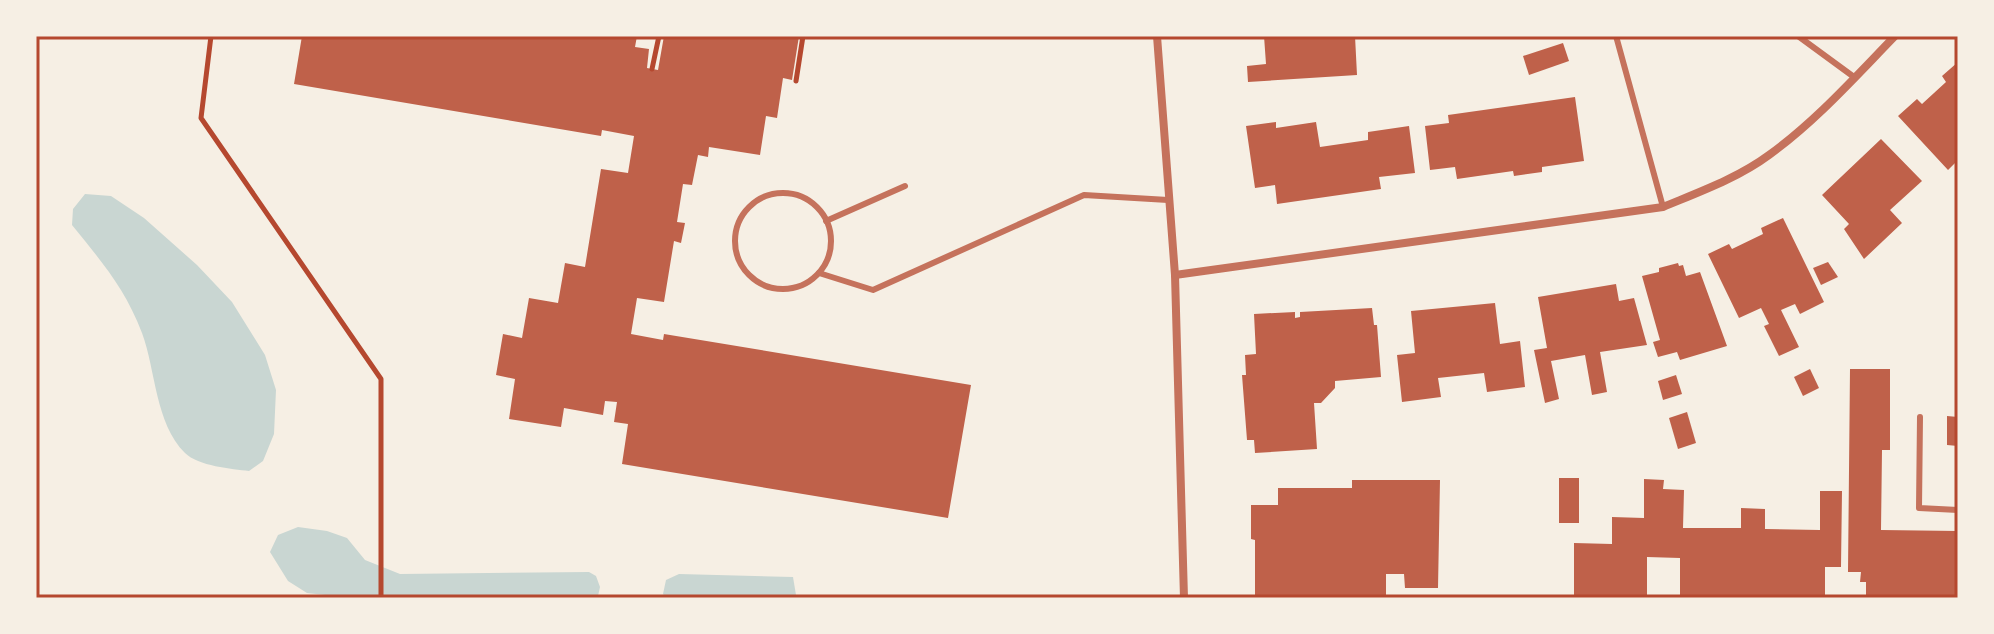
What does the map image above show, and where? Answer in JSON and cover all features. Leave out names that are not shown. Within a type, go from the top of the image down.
[{"type":"street","points":[[1157,36],[1175,275],[1184,598]]},
{"type":"street","points":[[1175,275],[1663,207],[1716,185],[1767,157],[1809,122],[1895,36]]},
{"type":"lane","points":[[1616,36],[1663,207]]},
{"type":"lane","points":[[1798,36],[1854,77]]},
{"type":"lane","points":[[826,221],[905,186]]},
{"type":"lane","points":[[791,194],[805,198],[818,208],[826,221],[831,234],[830,247],[819,273],[808,282],[779,289],[751,277],[741,265],[735,235],[739,221],[748,208],[761,198],[791,194]]},
{"type":"lane","points":[[819,273],[873,290],[1084,195],[1168,200]]},
{"type":"lane","points":[[1920,417],[1919,508],[1958,510]]},
{"type":"path","points":[[211,36],[201,118],[381,379],[381,598]]},
{"type":"path","points":[[652,69],[659,36]]},
{"type":"path","points":[[796,81],[803,36]]},
{"type":"shaded area","points":[[85,194],[111,196],[144,218],[197,265],[232,302],[265,355],[276,390],[274,434],[263,461],[249,471],[198,461],[185,453],[175,441],[162,412],[142,333],[128,302],[72,225],[73,209]]},
{"type":"shaded area","points":[[298,527],[327,531],[347,538],[365,560],[400,574],[589,572],[596,576],[600,587],[598,596],[352,598],[307,593],[288,581],[270,552],[278,535]]},
{"type":"shaded area","points":[[679,574],[793,577],[796,595],[795,598],[666,598],[663,594],[666,580]]},
{"type":"building","points":[[302,36],[637,36],[635,47],[649,49],[647,68],[658,70],[664,36],[799,36],[792,80],[783,78],[777,118],[766,116],[760,155],[709,147],[708,157],[698,155],[692,185],[683,184],[677,222],[685,223],[681,243],[674,241],[664,302],[637,298],[631,334],[663,340],[664,334],[971,385],[948,518],[622,464],[628,424],[614,422],[617,402],[605,401],[603,415],[564,408],[561,427],[509,419],[515,379],[496,375],[503,334],[522,338],[529,298],[558,303],[565,263],[585,267],[601,169],[628,173],[634,136],[602,130],[601,136],[294,84]]},
{"type":"building","points":[[1264,36],[1355,36],[1357,75],[1248,82],[1247,66],[1266,64]]},
{"type":"building","points":[[1563,43],[1569,61],[1529,75],[1523,56]]},
{"type":"building","points":[[1958,62],[1958,160],[1948,170],[1898,116],[1917,99],[1922,104],[1946,82],[1942,76]]},
{"type":"building","points":[[1575,97],[1584,161],[1542,167],[1542,172],[1514,176],[1513,171],[1457,179],[1455,167],[1430,170],[1425,126],[1449,123],[1448,115]]},
{"type":"building","points":[[1276,122],[1276,128],[1316,122],[1320,147],[1368,140],[1368,132],[1409,126],[1415,173],[1379,177],[1381,189],[1277,204],[1275,185],[1255,188],[1246,126]]},
{"type":"building","points":[[1881,139],[1922,181],[1890,210],[1902,223],[1864,259],[1844,229],[1849,224],[1822,195]]},
{"type":"building","points":[[1783,218],[1824,302],[1800,314],[1795,304],[1781,310],[1799,347],[1779,356],[1764,326],[1769,324],[1761,308],[1739,318],[1708,254],[1729,244],[1732,249],[1763,234],[1761,228]]},
{"type":"building","points":[[1828,262],[1838,277],[1821,285],[1813,268]]},
{"type":"building","points":[[1678,263],[1679,266],[1683,265],[1686,276],[1700,272],[1727,346],[1680,360],[1677,352],[1658,357],[1653,342],[1660,340],[1642,276]]},
{"type":"building","points":[[1616,284],[1619,301],[1634,298],[1647,345],[1600,352],[1607,392],[1592,395],[1585,355],[1551,361],[1559,399],[1545,403],[1534,350],[1547,348],[1538,297]]},
{"type":"building","points":[[1495,303],[1500,344],[1520,341],[1525,387],[1487,392],[1484,373],[1438,378],[1441,397],[1402,402],[1397,355],[1415,353],[1411,311]]},
{"type":"building","points":[[1372,308],[1374,325],[1377,325],[1381,377],[1335,381],[1335,388],[1321,403],[1314,403],[1317,449],[1255,453],[1254,440],[1247,440],[1242,375],[1246,375],[1245,355],[1256,354],[1254,314],[1295,312],[1295,318],[1300,317],[1300,312]]},
{"type":"building","points":[[1810,369],[1819,388],[1803,396],[1794,377]]},
{"type":"building","points":[[1850,369],[1890,369],[1890,450],[1882,450],[1881,530],[1958,531],[1958,598],[1866,598],[1866,582],[1860,582],[1861,572],[1848,572]]},
{"type":"building","points":[[1676,375],[1682,394],[1663,400],[1658,381]]},
{"type":"building","points":[[1687,412],[1696,443],[1678,449],[1669,418]]},
{"type":"building","points":[[1947,416],[1958,417],[1958,446],[1947,445]]},
{"type":"building","points":[[1559,478],[1579,478],[1579,523],[1559,523]]},
{"type":"building","points":[[1644,479],[1664,480],[1663,489],[1684,490],[1683,528],[1741,528],[1741,508],[1765,509],[1765,529],[1820,530],[1820,491],[1842,491],[1841,567],[1825,567],[1825,598],[1680,598],[1680,558],[1647,557],[1647,598],[1574,598],[1574,543],[1612,544],[1612,517],[1644,518]]},
{"type":"building","points":[[1352,480],[1440,480],[1438,588],[1405,588],[1404,574],[1386,574],[1386,598],[1255,598],[1255,540],[1251,539],[1251,505],[1278,505],[1278,488],[1352,488]]}]
